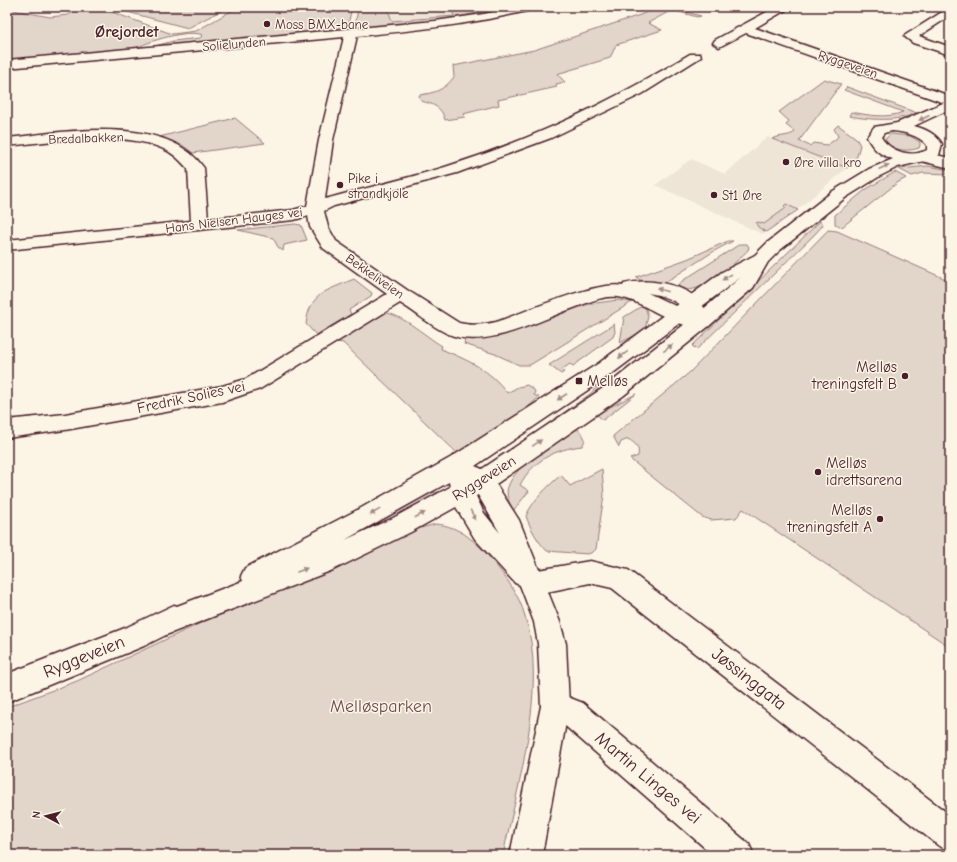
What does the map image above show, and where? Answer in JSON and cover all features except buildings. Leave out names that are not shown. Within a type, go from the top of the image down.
[{"type":"street","name":"Solielunden","points":[[7,64],[351,34],[465,22],[506,14],[531,7]]},
{"type":"street","points":[[719,43],[785,7]]},
{"type":"street","points":[[950,11],[910,36],[917,40],[950,51]]},
{"type":"street","name":"Ryggeveien","points":[[745,29],[949,104]]},
{"type":"street","name":"Bekkeliveien","points":[[351,34],[326,140],[316,209],[319,227],[329,244],[400,294],[453,328],[468,332],[484,332],[500,328],[594,294],[609,291],[625,291],[647,299],[675,315],[702,321]]},
{"type":"street","name":"Hans Nielsen Hauges vei","points":[[7,244],[294,215],[316,209],[328,203],[450,170],[547,135],[616,103],[695,57]]},
{"type":"street","points":[[900,127],[949,104]]},
{"type":"street","points":[[917,157],[934,152],[934,142],[931,131],[949,104]]},
{"type":"street","points":[[950,154],[914,130],[900,127],[885,128],[876,132],[874,137],[879,146],[894,154],[950,163]]},
{"type":"street","name":"Bredalbakken","points":[[7,142],[110,135],[151,141],[168,147],[191,162],[196,168],[200,224]]},
{"type":"street","name":"Ryggeveien","points":[[856,181],[879,146]]},
{"type":"street","name":"Ryggeveien","points":[[7,688],[134,637],[161,624],[363,519],[458,466],[606,368],[690,303],[728,276],[761,259],[856,181],[885,166],[917,157]]},
{"type":"street","name":"Ryggeveien","points":[[161,624],[324,562],[402,525],[472,487],[616,390],[746,284],[761,259]]},
{"type":"street","name":"Bekkeliveien","points":[[625,291],[632,287],[641,286],[663,289],[690,303],[702,321]]},
{"type":"street","name":"Fredrik Solies vei","points":[[7,429],[65,422],[185,401],[222,394],[253,384],[400,294]]},
{"type":"street","points":[[458,466],[472,487],[481,530],[532,583],[547,622],[552,644],[555,706],[526,855]]},
{"type":"street","name":"Jøssinggata","points":[[532,583],[590,572],[619,578],[950,835]]},
{"type":"street","name":"Martin Linges vei","points":[[555,706],[573,713],[738,855]]},
{"type":"shaded area","points":[[387,7],[472,7],[452,9],[455,15],[392,21]]},
{"type":"shaded area","points":[[767,137],[847,168],[797,210],[762,234],[655,185],[691,159],[725,174]]},
{"type":"green space","points":[[7,7],[18,11],[50,17],[68,15],[83,7],[108,7],[109,11],[172,34],[196,31],[238,7],[352,7],[348,25],[340,26],[338,29],[148,48],[173,41],[200,38],[203,35],[188,34],[158,39],[134,49],[7,60]]},
{"type":"green space","points":[[228,7],[188,28],[112,8]]},
{"type":"green space","points":[[358,7],[387,7],[392,21],[454,16],[452,9],[477,7],[492,10],[437,21],[355,28]]},
{"type":"green space","points":[[659,7],[668,7],[701,16],[697,17],[672,10],[648,23],[662,30],[616,45],[610,58],[557,74],[565,82],[556,84],[557,87],[498,100],[499,105],[463,114],[465,117],[445,120],[439,109],[429,103],[421,101],[419,95],[439,90],[447,85],[454,77],[453,66],[534,50],[640,15]]},
{"type":"green space","points":[[824,79],[841,84],[799,141],[810,146],[813,143],[827,145],[838,136],[834,129],[838,125],[856,138],[860,145],[856,160],[847,168],[772,139],[790,135],[795,132],[786,125],[789,121],[779,112]]},
{"type":"green space","points":[[847,87],[917,113],[892,119],[849,116],[851,112],[884,116],[903,112],[844,90]]},
{"type":"green space","points":[[235,118],[265,143],[193,153],[182,145],[159,137]]},
{"type":"green space","points":[[891,134],[910,136],[920,142],[919,148],[900,150],[891,146],[885,139]]},
{"type":"green space","points":[[928,166],[950,170],[949,174],[923,173],[912,176],[899,169]]},
{"type":"green space","points":[[895,172],[906,178],[897,183],[842,227],[835,224],[835,215],[865,190]]},
{"type":"green space","points":[[786,204],[798,210],[766,232],[758,227],[756,223],[758,222],[764,224],[786,208],[784,206]]},
{"type":"green space","points":[[820,221],[823,225],[815,234],[697,349],[692,346]]},
{"type":"green space","points":[[295,224],[301,225],[307,240],[284,245],[283,251],[278,247],[273,238],[238,230]]},
{"type":"green space","name":"Melløs idrettsarena","points":[[828,230],[837,231],[950,281],[950,647],[743,509],[736,518],[711,520],[702,517],[630,459],[638,456],[638,448],[635,444],[628,439],[621,442],[619,447],[613,436],[690,372]]},
{"type":"green space","points":[[728,241],[733,241],[664,283],[640,280],[636,277],[687,259]]},
{"type":"green space","points":[[740,244],[747,244],[749,247],[748,250],[735,263],[715,278],[694,289],[685,290],[678,286],[682,281]]},
{"type":"green space","points":[[354,279],[372,293],[371,296],[349,310],[351,314],[316,335],[306,324],[311,305],[321,294]]},
{"type":"green space","points":[[618,300],[632,302],[530,365],[519,365],[495,354],[464,344],[465,339],[485,339],[589,304]]},
{"type":"green space","points":[[642,306],[645,306],[648,316],[645,330],[620,343],[624,317]]},
{"type":"green space","points":[[379,312],[395,315],[442,346],[441,349],[486,371],[507,393],[518,387],[527,385],[535,391],[534,395],[539,397],[525,410],[462,453],[457,453],[343,343],[332,341]]},
{"type":"green space","points":[[614,324],[615,332],[613,337],[573,366],[570,364],[561,370],[564,372],[561,374],[549,365]]},
{"type":"green space","points":[[615,368],[618,369],[589,398],[498,459],[590,394]]},
{"type":"green space","points":[[636,394],[603,420],[596,414]]},
{"type":"green space","points":[[576,428],[584,438],[584,443],[582,446],[554,453],[538,462],[525,476],[520,485],[529,491],[513,511],[507,493],[512,478],[537,454]]},
{"type":"green space","points":[[602,469],[604,495],[596,549],[588,554],[547,551],[535,535],[526,516],[533,504],[561,475],[570,486]]},
{"type":"green space","points":[[448,490],[449,493],[317,554],[427,494]]},
{"type":"green space","name":"Melløsparken","points":[[436,524],[445,525],[460,531],[473,541],[496,565],[519,600],[525,616],[531,643],[533,673],[532,704],[528,736],[523,767],[503,855],[7,855],[7,707],[77,681],[235,607],[413,530]]},
{"type":"place","name":"Moss BMX-bane","points":[[267,24]]},
{"type":"place","name":"Øre villa kro","points":[[786,162]]},
{"type":"place","name":"Pike i strandkjole","points":[[340,185]]},
{"type":"place","name":"St1 Øre","points":[[714,195]]},
{"type":"place","name":"Melløs treningsfelt B","points":[[905,376]]},
{"type":"place","name":"Melløs","points":[[579,381]]},
{"type":"place","name":"Melløs idrettsarena","points":[[818,472]]},
{"type":"place","name":"Melløs treningsfelt A","points":[[880,519]]},
{"type":"district","name":"Ørejordet","points":[[127,32]]}]
